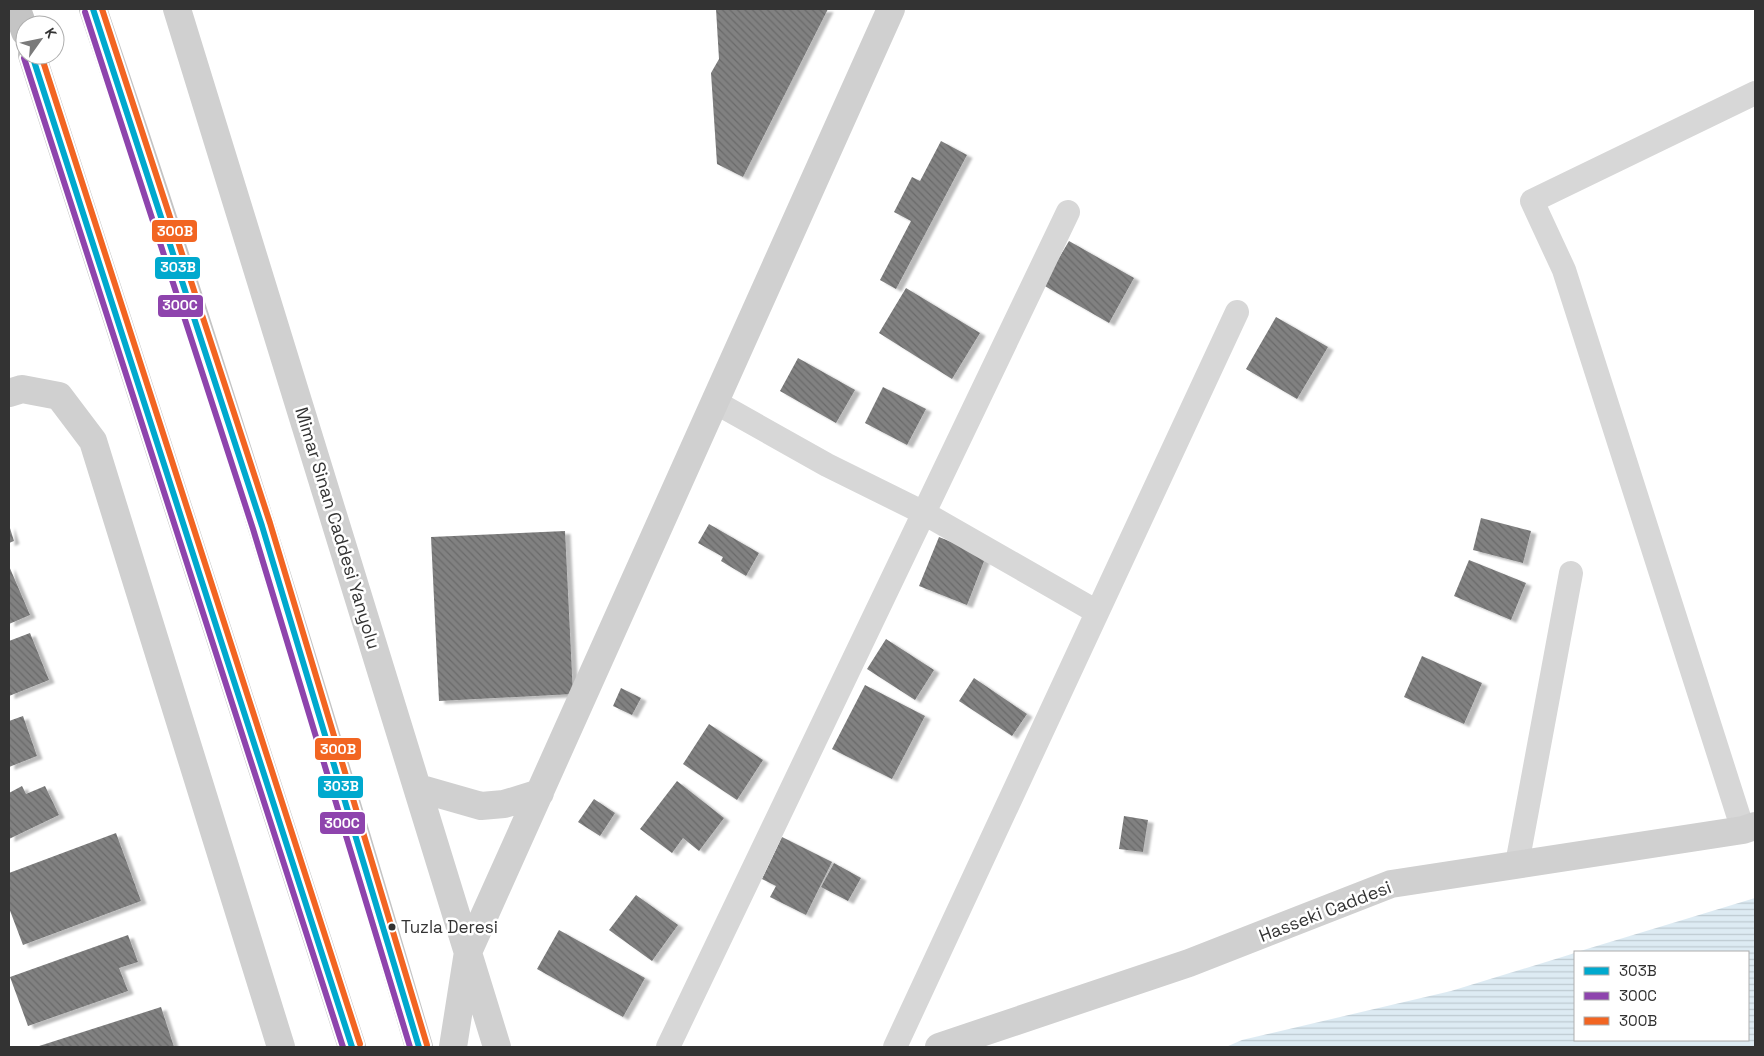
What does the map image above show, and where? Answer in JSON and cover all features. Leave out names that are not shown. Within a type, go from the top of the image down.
[{"type":"highway","points":[[93,9],[172,241],[366,864],[419,1047]]},
{"type":"highway","points":[[35,65],[352,1047]]},
{"type":"main road","name":"Mimar Sinan Caddesi Yanyolu","points":[[177,9],[498,1047]]},
{"type":"main road","points":[[453,1047],[468,952],[891,9]]},
{"type":"main road","points":[[9,393],[22,389],[59,396],[93,441],[281,1047]]},
{"type":"main road","points":[[418,788],[481,806],[504,804],[540,793]]},
{"type":"main road","name":"Hasseki Caddesi","points":[[939,1047],[1189,963],[1391,884],[1749,828]]},
{"type":"street","points":[[1749,828],[1564,270],[1532,201],[1755,93]]},
{"type":"street","points":[[668,1047],[1068,212]]},
{"type":"street","points":[[895,1047],[1237,312]]},
{"type":"street","points":[[715,402],[827,465],[924,513],[1097,612]]},
{"type":"street","points":[[1518,864],[1571,573]]},
{"type":"shaded area","points":[[1755,898],[1755,1047],[1226,1047],[1242,1040],[1451,991],[1574,953],[1574,1041],[1749,1041],[1749,951],[1580,951]]},
{"type":"building","points":[[716,9],[828,9],[743,177],[717,164],[711,73],[719,59]]},
{"type":"building","points":[[941,141],[967,155],[896,289],[880,280],[911,221],[894,212],[912,177],[920,181]]},
{"type":"building","points":[[1069,241],[1134,278],[1109,323],[1043,285]]},
{"type":"building","points":[[906,288],[980,333],[952,379],[879,333]]},
{"type":"building","points":[[1276,317],[1328,347],[1297,399],[1246,369]]},
{"type":"building","points":[[798,358],[855,390],[836,423],[780,391]]},
{"type":"building","points":[[883,387],[926,409],[907,445],[865,423]]},
{"type":"building","points":[[1481,518],[1531,531],[1523,563],[1473,550]]},
{"type":"building","points":[[709,524],[759,553],[746,576],[721,561],[723,557],[698,543]]},
{"type":"building","points":[[9,525],[14,541],[9,543]]},
{"type":"building","points":[[565,531],[573,694],[439,701],[431,537]]},
{"type":"building","points":[[939,537],[986,556],[967,605],[919,586]]},
{"type":"building","points":[[1469,560],[1526,583],[1511,620],[1454,596]]},
{"type":"building","points":[[9,566],[30,615],[9,624]]},
{"type":"building","points":[[30,633],[49,680],[9,696],[9,641]]},
{"type":"building","points":[[886,639],[934,670],[915,700],[867,669]]},
{"type":"building","points":[[1422,656],[1482,683],[1464,724],[1404,697]]},
{"type":"building","points":[[974,678],[1027,714],[1012,736],[959,701]]},
{"type":"building","points":[[865,685],[925,716],[892,779],[832,749]]},
{"type":"building","points":[[621,688],[641,698],[632,715],[613,706]]},
{"type":"building","points":[[23,716],[37,756],[9,767],[9,721]]},
{"type":"building","points":[[709,724],[763,760],[737,800],[683,764]]},
{"type":"building","points":[[677,781],[724,818],[699,851],[683,838],[672,853],[640,829]]},
{"type":"building","points":[[22,786],[26,794],[45,786],[59,815],[9,839],[9,793]]},
{"type":"building","points":[[594,799],[615,813],[600,836],[578,822]]},
{"type":"building","points":[[1124,816],[1148,820],[1143,852],[1119,849]]},
{"type":"building","points":[[116,833],[141,901],[23,945],[9,908],[9,873]]},
{"type":"building","points":[[782,837],[832,862],[806,915],[770,897],[776,886],[762,879]]},
{"type":"building","points":[[834,863],[861,878],[848,901],[821,887]]},
{"type":"building","points":[[636,895],[678,925],[652,961],[609,930]]},
{"type":"building","points":[[559,930],[645,978],[623,1017],[537,969]]},
{"type":"building","points":[[128,935],[138,962],[119,968],[128,991],[28,1026],[10,977]]},
{"type":"building","points":[[161,1007],[174,1047],[36,1047]]},
{"type":"transit line","name":"303B","points":[[93,9],[262,526],[419,1047]]},
{"type":"transit line","name":"300B","points":[[102,9],[270,523],[427,1045]]},
{"type":"transit line","name":"300C","points":[[85,12],[253,529],[410,1047]]},
{"type":"transit line","name":"300C","points":[[26,65],[343,1047]]},
{"type":"transit line","name":"303B","points":[[35,65],[352,1047]]},
{"type":"transit line","name":"300B","points":[[44,65],[360,1044]]},
{"type":"place","name":"Tuzla Deresi","points":[[392,927]]}]
